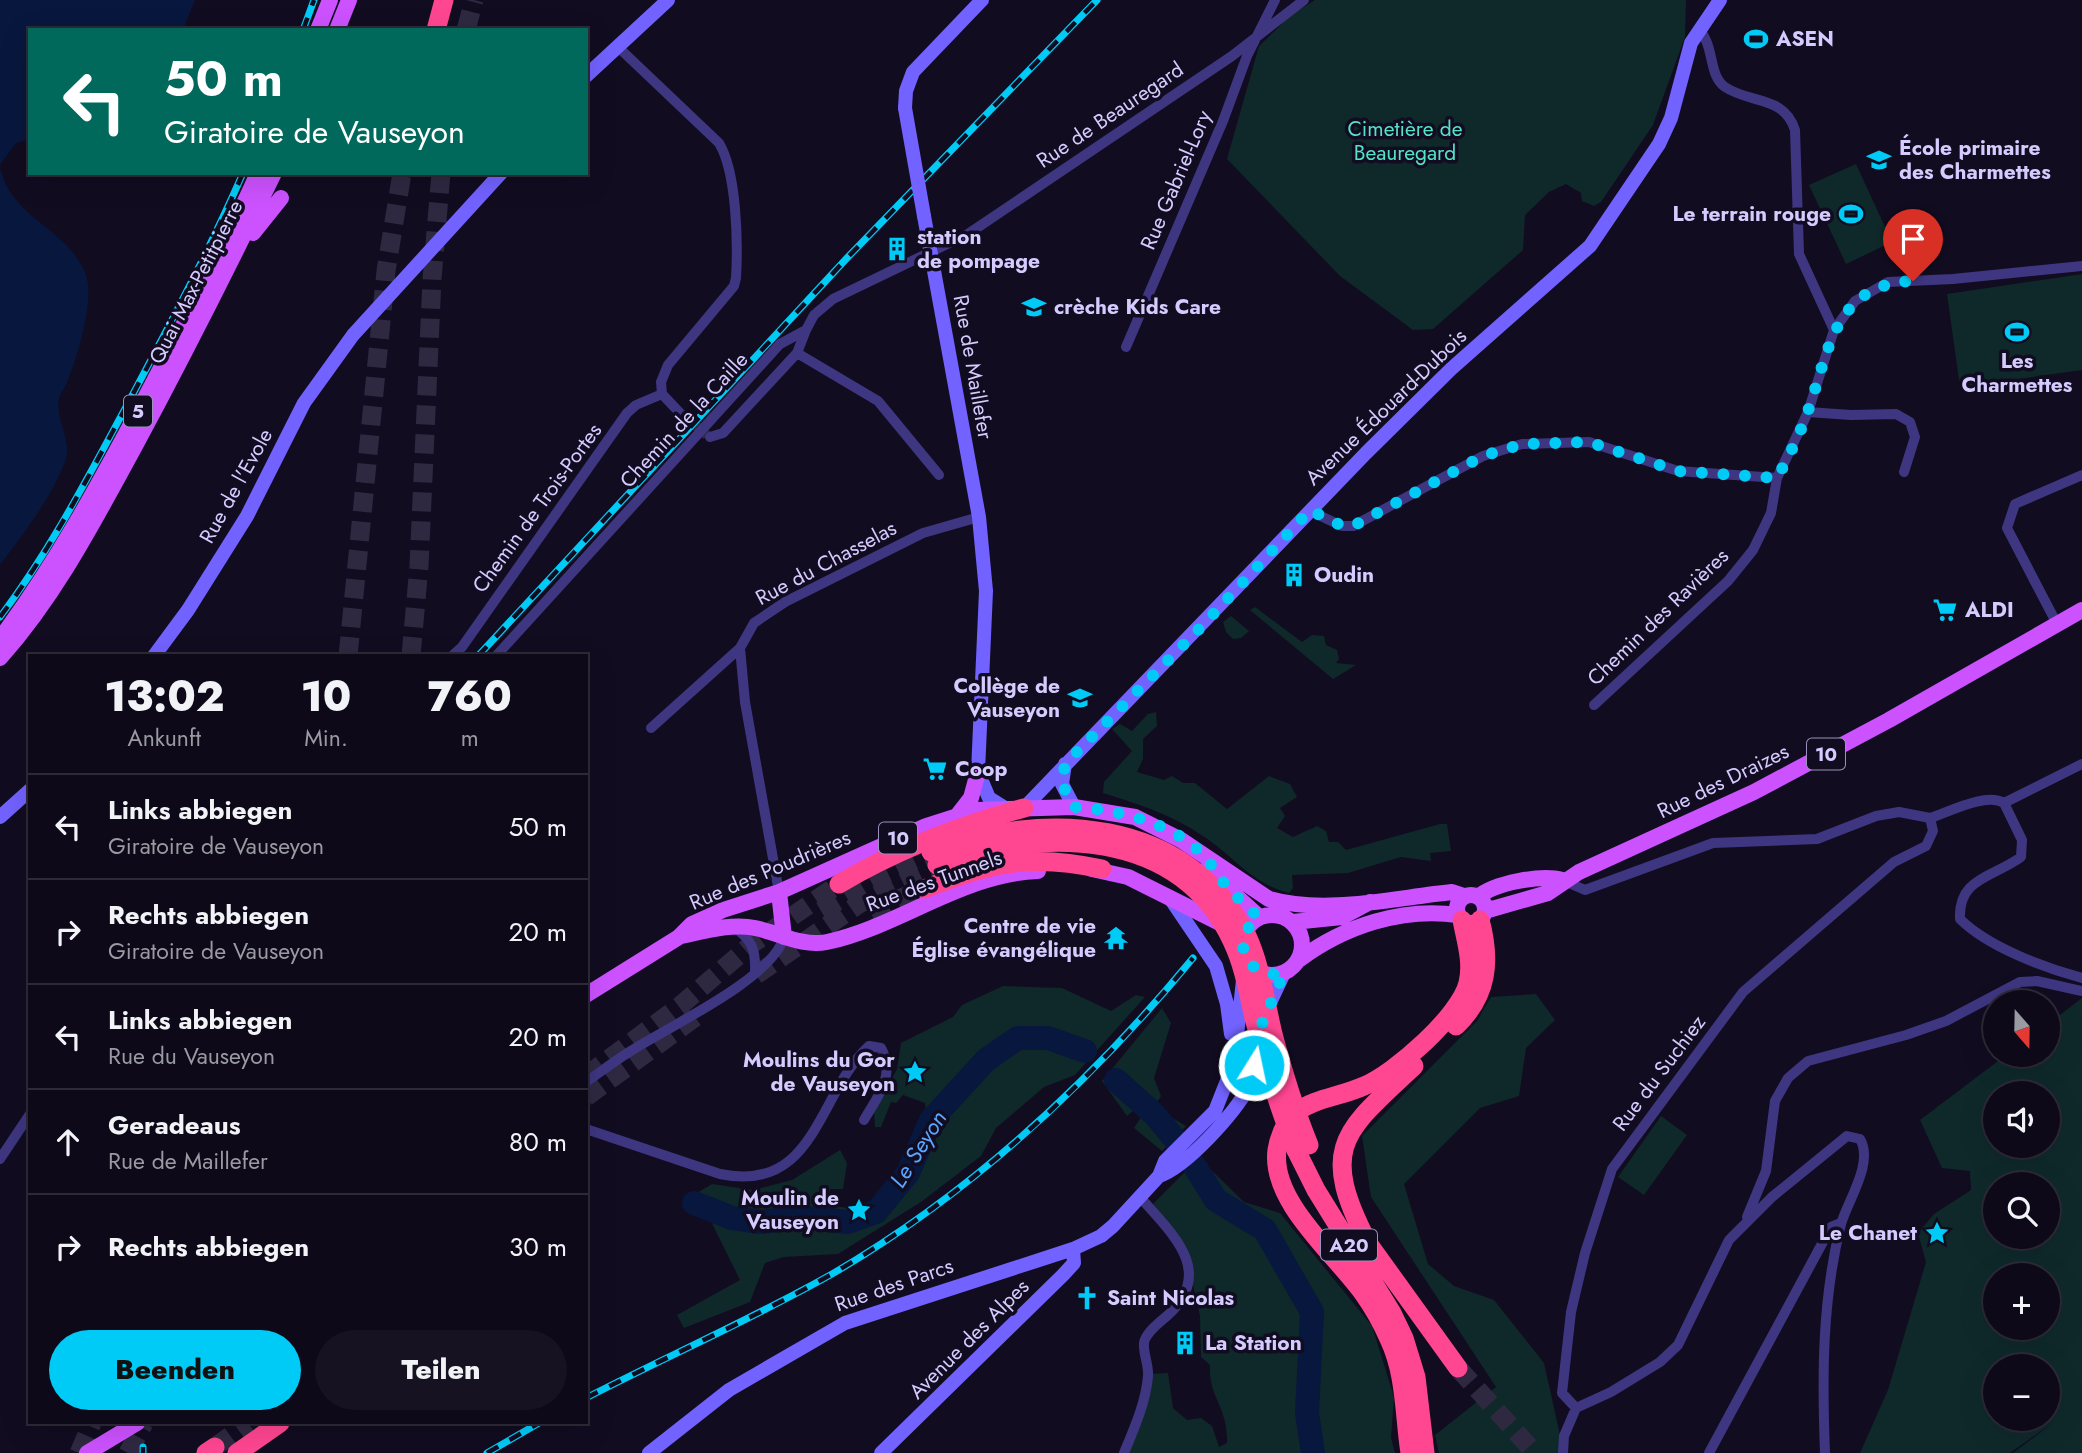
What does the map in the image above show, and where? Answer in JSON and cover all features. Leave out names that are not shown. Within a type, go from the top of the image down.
[{"type":"highway","points":[[437,28],[444,0]]},
{"type":"highway","points":[[839,884],[915,844],[1015,808]]},
{"type":"highway","name":"A20","points":[[934,858],[1003,846],[1073,841],[1142,857],[1182,880],[1213,911],[1232,941],[1244,974],[1276,1099],[1302,1148],[1458,1368]]},
{"type":"highway","points":[[924,889],[968,872],[1019,861],[1063,861],[1102,869]]},
{"type":"highway","points":[[1367,1241],[1342,1184],[1341,1162],[1345,1142],[1361,1115],[1463,1019],[1476,1001],[1484,984],[1487,959],[1471,910]]},
{"type":"highway","points":[[1410,1453],[1401,1376],[1390,1339],[1363,1293],[1291,1202],[1279,1176],[1277,1151],[1284,1128],[1299,1110],[1322,1097],[1354,1090],[1378,1079],[1453,1012],[1464,995],[1469,975],[1471,910]]},
{"type":"highway","name":"A20","points":[[1302,1148],[1315,1190],[1392,1313],[1404,1338],[1416,1377],[1425,1453]]},
{"type":"highway","points":[[237,1453],[279,1424]]},
{"type":"main road","points":[[319,28],[330,0]]},
{"type":"main road","points":[[338,28],[349,0]]},
{"type":"main road","name":"5","points":[[0,639],[48,571],[85,511],[196,301],[257,175]]},
{"type":"main road","name":"Quai Max-Petitpierre","points":[[0,658],[46,600],[79,547],[233,257],[273,175]]},
{"type":"main road","points":[[233,257],[281,198]]},
{"type":"main road","name":"Rue des Draizes","points":[[1471,910],[1548,893],[1562,880],[1754,792],[1889,720],[2082,610]]},
{"type":"main road","points":[[956,817],[971,798],[978,772]]},
{"type":"main road","name":"Rue des Poudrières","points":[[588,994],[679,937],[692,924],[723,910],[779,892],[926,826],[976,810],[1015,808]]},
{"type":"main road","name":"10","points":[[1015,808],[1102,809],[1135,817],[1158,826],[1269,899],[1285,903],[1324,905],[1452,892],[1471,910]]},
{"type":"main road","points":[[1172,901],[1191,892],[1199,883],[1204,871],[1204,855]]},
{"type":"main road","name":"10","points":[[1204,855],[1224,885],[1259,918]]},
{"type":"main road","name":"10","points":[[1102,869],[1128,877],[1213,920],[1242,940]]},
{"type":"main road","name":"Rue des Tunnels","points":[[679,937],[734,927],[753,927],[810,943],[829,942],[1011,873],[1102,869]]},
{"type":"main road","points":[[779,892],[783,937]]},
{"type":"main road","name":"10","points":[[1293,922],[1342,917],[1372,900]]},
{"type":"main road","name":"10","points":[[1300,959],[1329,939],[1361,926],[1430,911],[1471,910]]},
{"type":"main road","points":[[1273,914],[1293,922],[1303,940],[1300,959],[1284,973],[1263,974],[1247,962],[1242,940],[1251,923],[1273,914]]},
{"type":"main road","points":[[91,1451],[135,1424]]},
{"type":"street","points":[[588,74],[668,0]]},
{"type":"street","name":"Rue de Maillefer","points":[[978,772],[987,604],[979,517],[905,108],[906,91],[913,72],[982,0]]},
{"type":"street","name":"Rue Gabriel-Lory","points":[[1126,347],[1223,121],[1247,56],[1263,29],[1275,0]]},
{"type":"street","name":"Rue de Beauregard","points":[[931,253],[968,234],[1232,56],[1263,29],[1304,0]]},
{"type":"street","name":"Avenue Édouard-Dubois","points":[[1015,808],[1065,764],[1203,625],[1310,510],[1451,369],[1590,246],[1659,144],[1671,118],[1682,71],[1699,29],[1720,0]]},
{"type":"street","points":[[1699,29],[1710,46],[1718,80],[1726,88],[1776,103],[1792,120],[1796,130],[1799,254],[1834,330]]},
{"type":"street","points":[[618,47],[719,143],[725,153],[731,182],[736,278],[728,293],[668,365],[661,382],[662,394],[679,412]]},
{"type":"street","name":"Rue de l'Evole","points":[[155,654],[188,610],[247,516],[304,402],[354,335],[499,175]]},
{"type":"street","name":"Chemin de la Caille","points":[[498,654],[780,344],[806,330],[814,315],[833,299],[931,253]]},
{"type":"street","name":"Chemin des Ravières","points":[[1594,705],[1728,581],[1745,561],[1771,513],[1777,478],[1808,412],[1834,330],[1855,301],[1888,282],[1953,279],[2082,266]]},
{"type":"street","points":[[710,437],[723,433],[797,353],[806,330]]},
{"type":"street","points":[[797,353],[878,401],[939,475]]},
{"type":"street","name":"Chemin de Trois-Portes","points":[[454,654],[462,647],[627,413],[636,405],[662,394]]},
{"type":"street","points":[[1808,412],[1896,414],[1910,422],[1915,437],[1904,472]]},
{"type":"street","points":[[1310,510],[1342,526],[1353,526],[1483,456],[1522,444],[1547,441],[1589,442],[1678,471],[1777,478]]},
{"type":"street","points":[[2057,624],[2007,528],[2015,504],[2082,475]]},
{"type":"street","name":"Rue du Chasselas","points":[[651,728],[740,648],[754,623],[785,602],[923,533],[979,517]]},
{"type":"street","points":[[740,648],[746,702],[779,892]]},
{"type":"street","points":[[1065,764],[1062,784],[1074,807]]},
{"type":"street","points":[[2004,803],[2082,764]]},
{"type":"street","points":[[978,772],[989,798],[1015,808]]},
{"type":"street","points":[[0,817],[28,792]]},
{"type":"street","points":[[1562,880],[1585,890],[1713,843],[1817,839],[1876,816],[1899,812],[1930,818],[1985,800],[1997,799],[2004,803],[2022,840],[2021,857],[1968,887],[1959,902],[1960,919],[1972,932],[2055,971],[2082,978]]},
{"type":"street","name":"Rue du Suchiez","points":[[1576,1408],[1567,1402],[1562,1393],[1566,1346],[1585,1253],[1612,1169],[1743,992],[1894,862],[1926,846],[1933,831],[1930,818]]},
{"type":"street","name":"Rue des Parcs","points":[[1172,901],[1216,966],[1227,1004],[1236,1052]]},
{"type":"street","points":[[734,927],[747,936],[754,947],[755,972]]},
{"type":"street","points":[[588,1081],[627,1053],[737,987],[779,948],[783,937]]},
{"type":"street","name":"Rue des Parcs","points":[[649,1453],[729,1390],[836,1327],[1073,1249],[1101,1236],[1159,1177],[1165,1161],[1202,1126],[1221,1100],[1231,1076],[1236,1052],[1240,1000],[1247,962]]},
{"type":"street","name":"Rue des Parcs","points":[[1159,1177],[1172,1172],[1250,1087],[1261,1026],[1284,973]]},
{"type":"street","points":[[1744,1223],[1766,1171],[1775,1101],[1788,1079],[1808,1061],[1906,1035],[1946,1021],[2020,982],[2037,981],[2082,990]]},
{"type":"street","points":[[588,1130],[737,1177],[750,1177],[779,1169],[794,1159],[807,1142],[857,1057],[869,1046],[881,1048],[888,1061],[889,1073],[864,1120]]},
{"type":"street","points":[[0,1159],[28,1117]]},
{"type":"street","points":[[1563,1453],[1564,1436],[1576,1408],[1594,1402],[1660,1362],[1678,1345],[1729,1240],[1744,1223],[1847,1136],[1860,1139],[1864,1146],[1864,1160],[1842,1223],[1828,1289],[1821,1374],[1825,1453]]},
{"type":"street","points":[[1125,1453],[1139,1417],[1149,1374],[1144,1344],[1146,1337],[1176,1308],[1187,1288],[1189,1276],[1184,1249],[1140,1197]]},
{"type":"street","points":[[1709,1453],[1831,1227],[1842,1223]]},
{"type":"street","name":"Avenue des Alpes","points":[[881,1453],[1063,1275],[1074,1263],[1073,1249]]},
{"type":"green space","name":"Cimetière de Beauregard","points":[[1315,0],[1686,0],[1685,37],[1653,125],[1601,202],[1594,206],[1582,201],[1581,193],[1566,184],[1549,192],[1525,215],[1523,250],[1433,329],[1413,330],[1340,276],[1227,159],[1259,46],[1291,15]]},
{"type":"green space","name":"Le terrain rouge","points":[[1856,164],[1892,242],[1846,264],[1809,185]]},
{"type":"green space","name":"Les Charmettes","points":[[2082,274],[2082,370],[1960,387],[1947,294]]},
{"type":"green space","points":[[1255,607],[1302,642],[1312,635],[1324,636],[1326,645],[1337,650],[1339,659],[1336,663],[1356,665],[1333,679],[1250,610]]},
{"type":"green space","points":[[1231,616],[1249,631],[1241,638],[1233,639],[1226,632],[1223,622]]},
{"type":"green space","points":[[1156,712],[1157,726],[1143,739],[1143,759],[1137,772],[1164,780],[1172,776],[1183,783],[1195,783],[1227,809],[1269,776],[1290,784],[1297,797],[1280,808],[1285,816],[1277,828],[1293,837],[1317,826],[1326,831],[1329,842],[1338,842],[1346,850],[1447,824],[1451,851],[1430,853],[1431,861],[1401,857],[1348,873],[1292,875],[1293,888],[1289,893],[1275,888],[1253,876],[1214,844],[1179,822],[1103,793],[1104,782],[1132,751],[1112,729],[1120,724],[1132,731],[1148,714]]},
{"type":"green space","points":[[1003,986],[1062,988],[1111,1011],[1136,995],[1145,997],[1075,1075],[1044,1087],[996,1128],[981,1156],[921,1202],[838,1254],[784,1257],[765,1263],[750,1302],[684,1328],[677,1315],[740,1280],[697,1193],[712,1184],[753,1190],[792,1180],[840,1150],[847,1163],[843,1189],[830,1189],[830,1206],[851,1208],[877,1199],[900,1177],[927,1120],[925,1103],[903,1095],[896,1103],[891,1102],[881,1127],[875,1127],[874,1111],[897,1069],[901,1043],[953,1017],[962,1005]]},
{"type":"green space","points":[[1536,994],[1555,1020],[1526,1048],[1519,1096],[1480,1108],[1404,1184],[1428,1264],[1454,1286],[1494,1300],[1544,1363],[1564,1453],[1439,1453],[1435,1435],[1496,1387],[1371,1197],[1362,1136],[1477,1021],[1491,997]]},
{"type":"green space","points":[[2082,998],[2082,1453],[2013,1453],[2042,1431],[2060,1431],[2060,1354],[1983,1354],[1983,1431],[2041,1431],[2010,1453],[1860,1453],[1888,1390],[1926,1262],[1918,1233],[1934,1214],[1971,1190],[1970,1171],[1942,1168],[1920,1120],[1989,1068],[2060,1068],[2060,1015]]},
{"type":"green space","points":[[1162,1008],[1171,1023],[1154,1078],[1161,1096],[1154,1107],[1186,1126],[1162,1151],[1134,1128],[1141,1117],[1134,1110],[1127,1116],[1102,1081]]},
{"type":"green space","points":[[1661,1116],[1687,1135],[1644,1195],[1618,1177]]},
{"type":"green space","points":[[1199,1158],[1244,1202],[1280,1213],[1372,1326],[1394,1397],[1391,1438],[1395,1453],[1125,1453],[1149,1374],[1168,1373],[1173,1408],[1187,1420],[1201,1418],[1212,1426],[1219,1447],[1227,1443],[1224,1420],[1210,1376],[1210,1365],[1201,1357],[1200,1316],[1188,1263],[1149,1208]]},
{"type":"water","points":[[0,0],[195,0],[184,28],[28,28],[28,140],[16,143],[0,165]]},
{"type":"water","points":[[0,169],[17,200],[76,256],[85,272],[88,295],[81,341],[59,399],[59,414],[67,447],[65,462],[44,503],[0,565]]},
{"type":"waterway","name":"Le Seyon","points":[[694,1203],[732,1218],[761,1222],[797,1217],[848,1222],[876,1212],[908,1173],[931,1120],[986,1060],[1018,1038],[1048,1038],[1085,1051]]},
{"type":"waterway","name":"Le Seyon","points":[[1116,1080],[1155,1115],[1187,1154],[1216,1200],[1265,1230],[1312,1312],[1307,1413],[1313,1453]]},
{"type":"tunnel","points":[[467,28],[474,0]]},
{"type":"tunnel","points":[[348,654],[386,271],[402,175]]},
{"type":"tunnel","points":[[411,654],[419,566],[432,279],[441,175]]},
{"type":"tunnel","points":[[679,412],[707,435]]},
{"type":"tunnel","points":[[821,911],[875,879],[931,852]]},
{"type":"tunnel","points":[[756,975],[859,904],[937,865]]},
{"type":"tunnel","points":[[588,1075],[681,1005],[752,944],[839,884]]},
{"type":"tunnel","points":[[870,910],[924,889]]},
{"type":"tunnel","points":[[588,1096],[697,1016]]},
{"type":"tunnel","points":[[1458,1368],[1535,1453]]},
{"type":"tunnel","points":[[79,1453],[92,1424]]},
{"type":"tunnel","points":[[128,1453],[143,1424]]},
{"type":"tunnel","points":[[215,1447],[247,1424]]},
{"type":"railway","points":[[304,28],[314,0]]},
{"type":"railway","points":[[480,654],[847,258],[1097,0]]},
{"type":"railway","points":[[0,617],[52,541],[97,461],[187,291],[242,175]]},
{"type":"railway","points":[[588,1397],[802,1291],[884,1242],[933,1208],[981,1171],[1071,1091],[1113,1049],[1193,958]]},
{"type":"railway","points":[[487,1453],[537,1424]]},
{"type":"railway","points":[[143,1447],[143,1453]]},
{"type":"place","name":"ASEN","points":[[1756,39]]},
{"type":"place","name":"École primaire des Charmettes","points":[[1879,160]]},
{"type":"place","name":"Le terrain rouge","points":[[1851,214]]},
{"type":"place","name":"station de pompage","points":[[897,249]]},
{"type":"place","name":"crèche Kids Care","points":[[1034,307]]},
{"type":"place","name":"Les Charmettes","points":[[2017,332]]},
{"type":"place","name":"Oudin","points":[[1294,575]]},
{"type":"place","name":"ALDI","points":[[1945,610]]},
{"type":"place","name":"Collège de Vauseyon","points":[[1080,698]]},
{"type":"place","name":"Coop","points":[[935,769]]},
{"type":"place","name":"Centre de vie Église évangélique","points":[[1116,938]]},
{"type":"place","name":"Moulins du Gor de Vauseyon","points":[[915,1072]]},
{"type":"place","name":"Moulin de Vauseyon","points":[[859,1210]]},
{"type":"place","name":"Le Chanet","points":[[1937,1233]]},
{"type":"place","name":"Saint Nicolas","points":[[1087,1298]]},
{"type":"place","name":"La Station","points":[[1185,1343]]},
{"type":"route","points":[[1254,1065],[1261,1026],[1274,989],[1284,973],[1263,974],[1254,969],[1244,956],[1242,940],[1245,931],[1259,918],[1224,885],[1204,855],[1158,826],[1102,809],[1074,807],[1064,793],[1062,784],[1065,764],[1203,625],[1310,510],[1342,526],[1353,526],[1483,456],[1522,444],[1547,441],[1589,442],[1678,471],[1777,478],[1808,412],[1834,330],[1855,301],[1888,282],[1913,281]]}]
